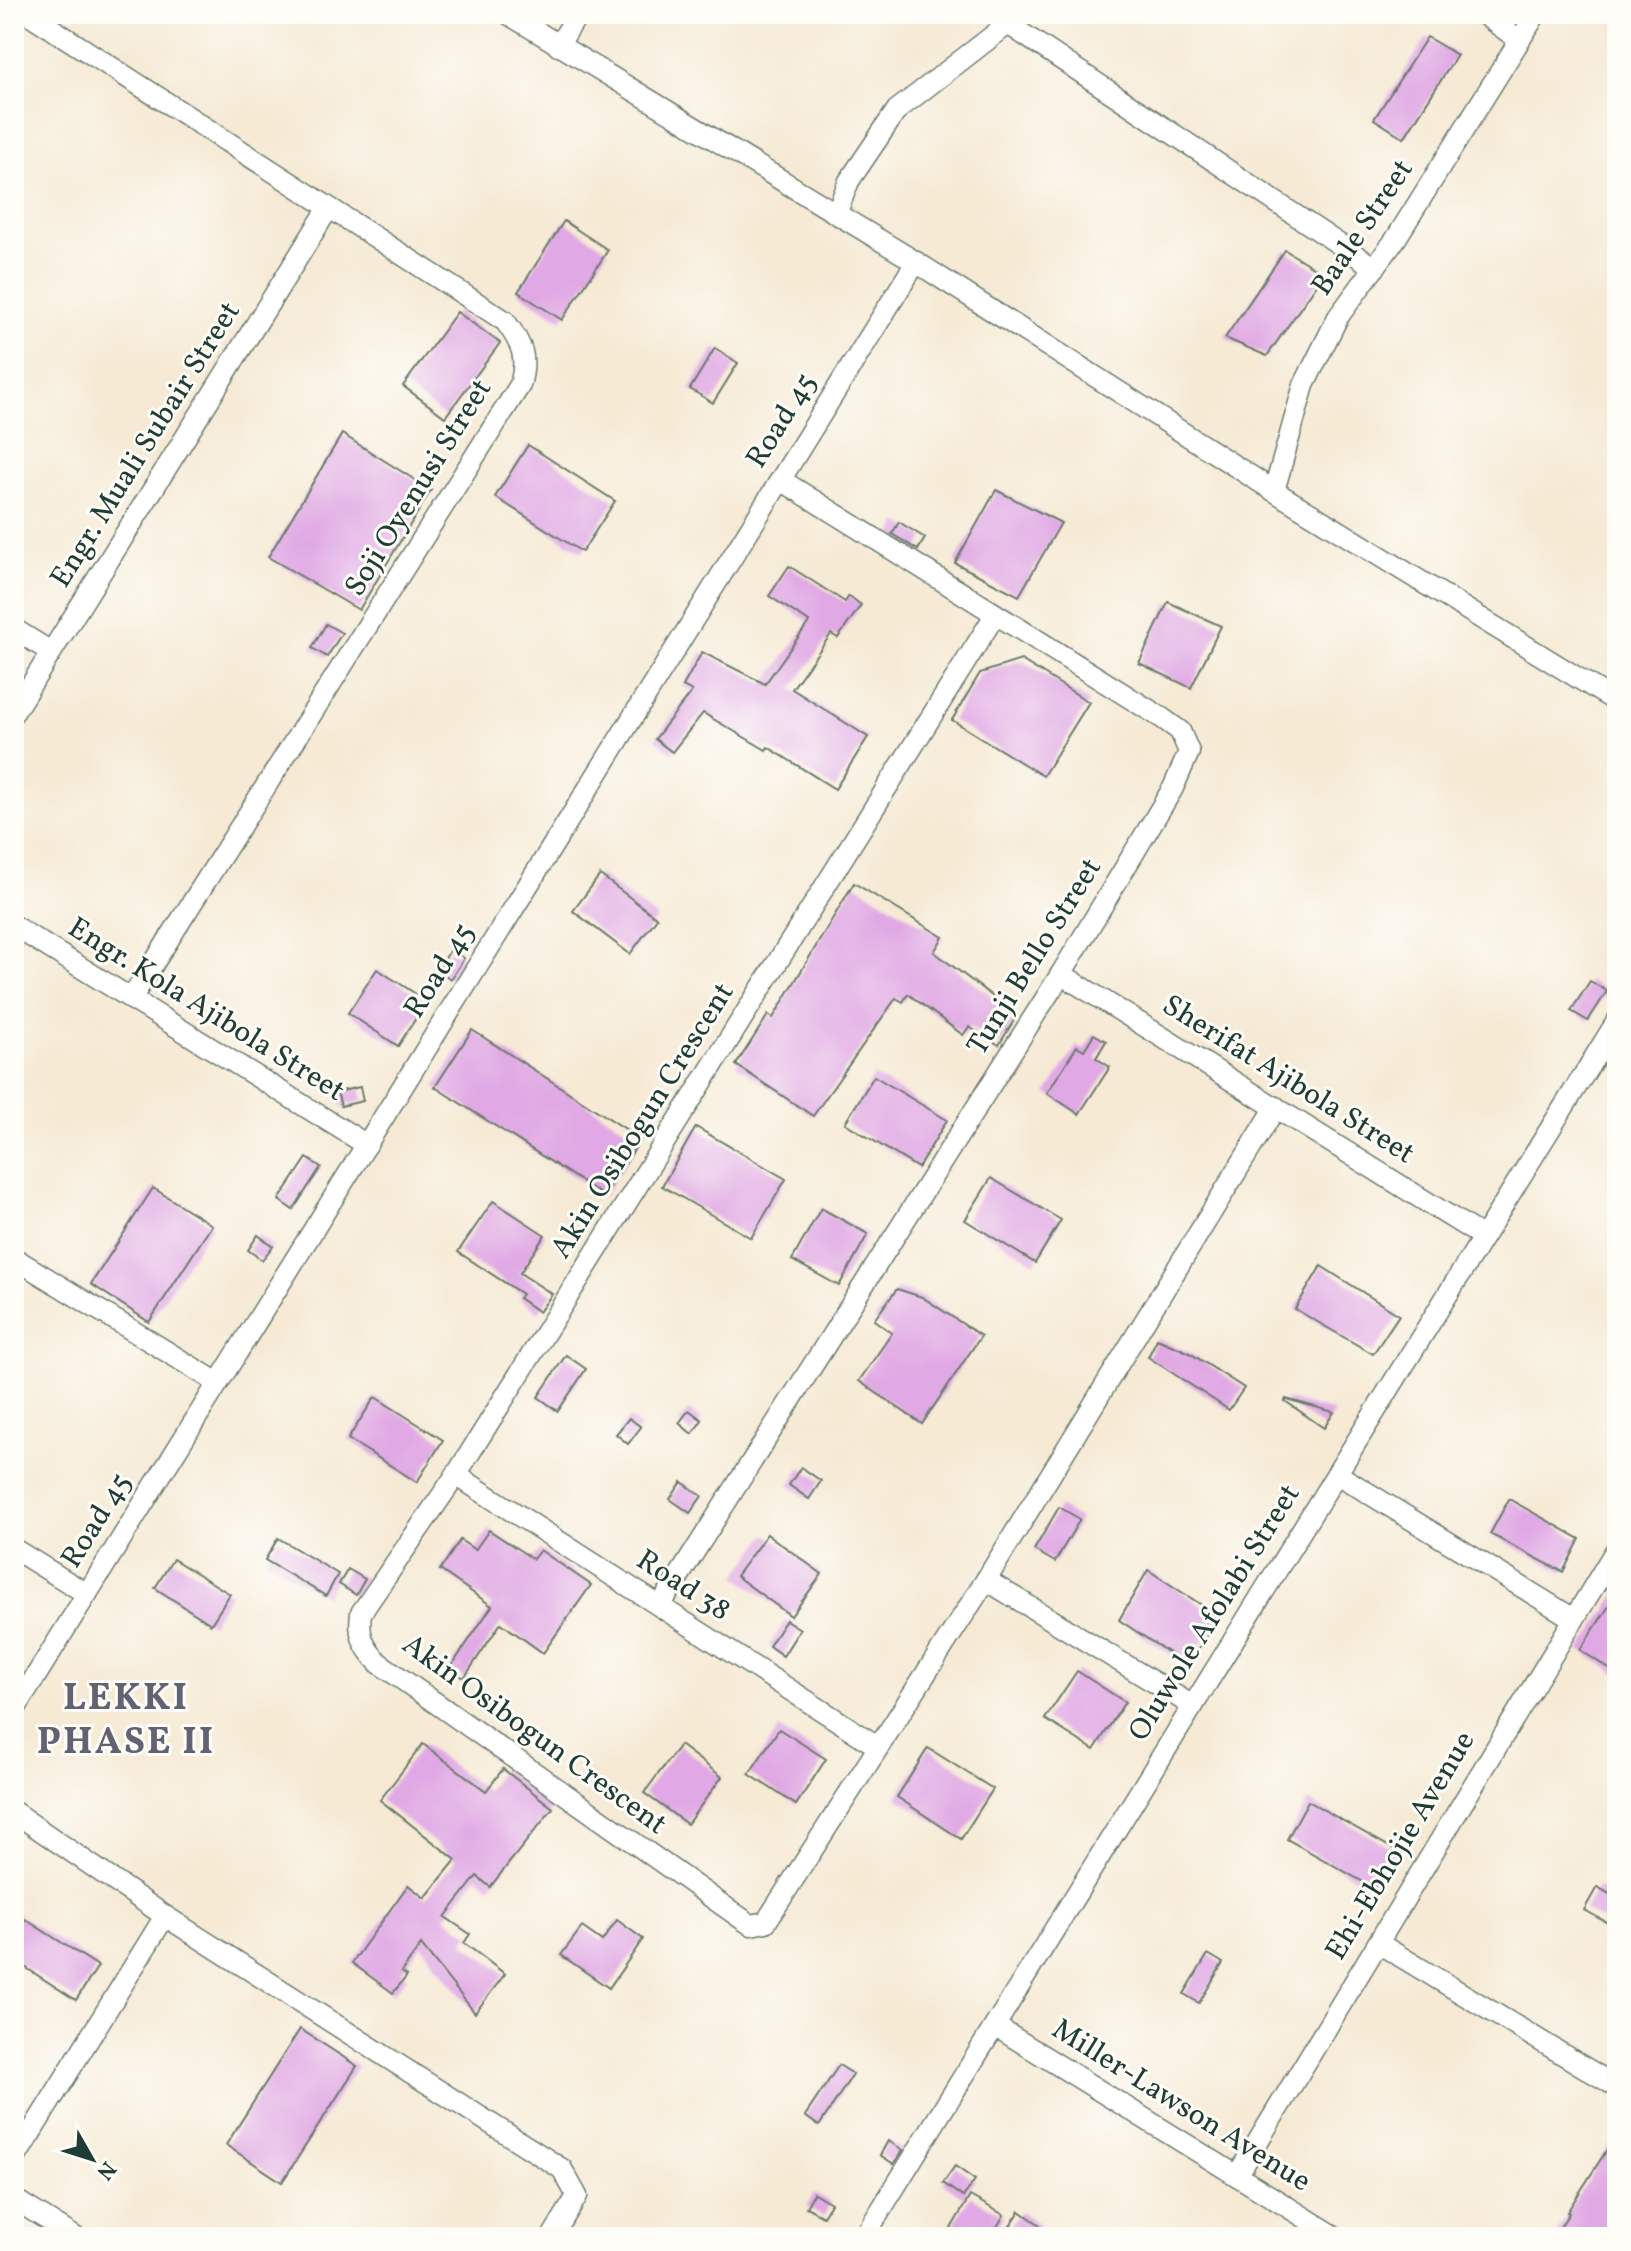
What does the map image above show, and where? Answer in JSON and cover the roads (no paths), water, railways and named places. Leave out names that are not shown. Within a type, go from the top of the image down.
[{"type":"street","name":"Soji Oyenusi Street","points":[[29,14],[505,321],[524,346],[525,367],[520,385],[131,999]]},
{"type":"street","points":[[508,14],[916,262],[1274,491],[1617,702]]},
{"type":"street","points":[[558,46],[578,14]]},
{"type":"street","points":[[1483,14],[1519,40]]},
{"type":"street","name":"Baale Street","points":[[1274,491],[1304,385],[1338,317],[1375,268],[1536,14]]},
{"type":"street","points":[[836,214],[849,181],[897,110],[1007,19],[1375,268]]},
{"type":"street","name":"Engr. Muali Subair Street","points":[[14,712],[328,209]]},
{"type":"street","name":"Road 45","points":[[14,1711],[916,262]]},
{"type":"street","name":"Tunji Bello Street","points":[[660,1606],[1061,974],[1187,760],[1188,745],[1180,731],[1162,718],[781,480]]},
{"type":"street","name":"Akin Osibogun Crescent","points":[[995,615],[456,1475],[361,1613],[359,1628],[366,1649],[379,1663],[745,1921],[759,1924],[772,1916],[877,1746],[986,1580],[1276,1107]]},
{"type":"street","points":[[14,629],[51,652]]},
{"type":"street","name":"Engr. Kola Ajibola Street","points":[[14,926],[367,1145]]},
{"type":"street","name":"Sherifat Ajibola Street","points":[[1061,974],[1483,1237]]},
{"type":"street","name":"Oluwole Afolabi Street","points":[[864,2237],[1617,1021]]},
{"type":"street","points":[[14,1258],[218,1383]]},
{"type":"street","points":[[1337,1474],[1574,1619]]},
{"type":"street","name":"Road 38","points":[[456,1475],[877,1746]]},
{"type":"street","name":"Ehi-Ebhojie Avenue","points":[[1237,2176],[1617,1548]]},
{"type":"street","points":[[14,1549],[87,1594]]},
{"type":"street","points":[[986,1580],[1193,1706]]},
{"type":"street","points":[[14,1812],[165,1916],[562,2169],[577,2196],[552,2237]]},
{"type":"street","points":[[14,2160],[165,1916]]},
{"type":"street","points":[[1378,1943],[1617,2087]]},
{"type":"street","name":"Miller-Lawson Avenue","points":[[995,2026],[1336,2237]]},
{"type":"street","points":[[14,2199],[75,2237]]},
{"type":"district","name":"LEKKI PHASE II","points":[[126,1721]]}]
